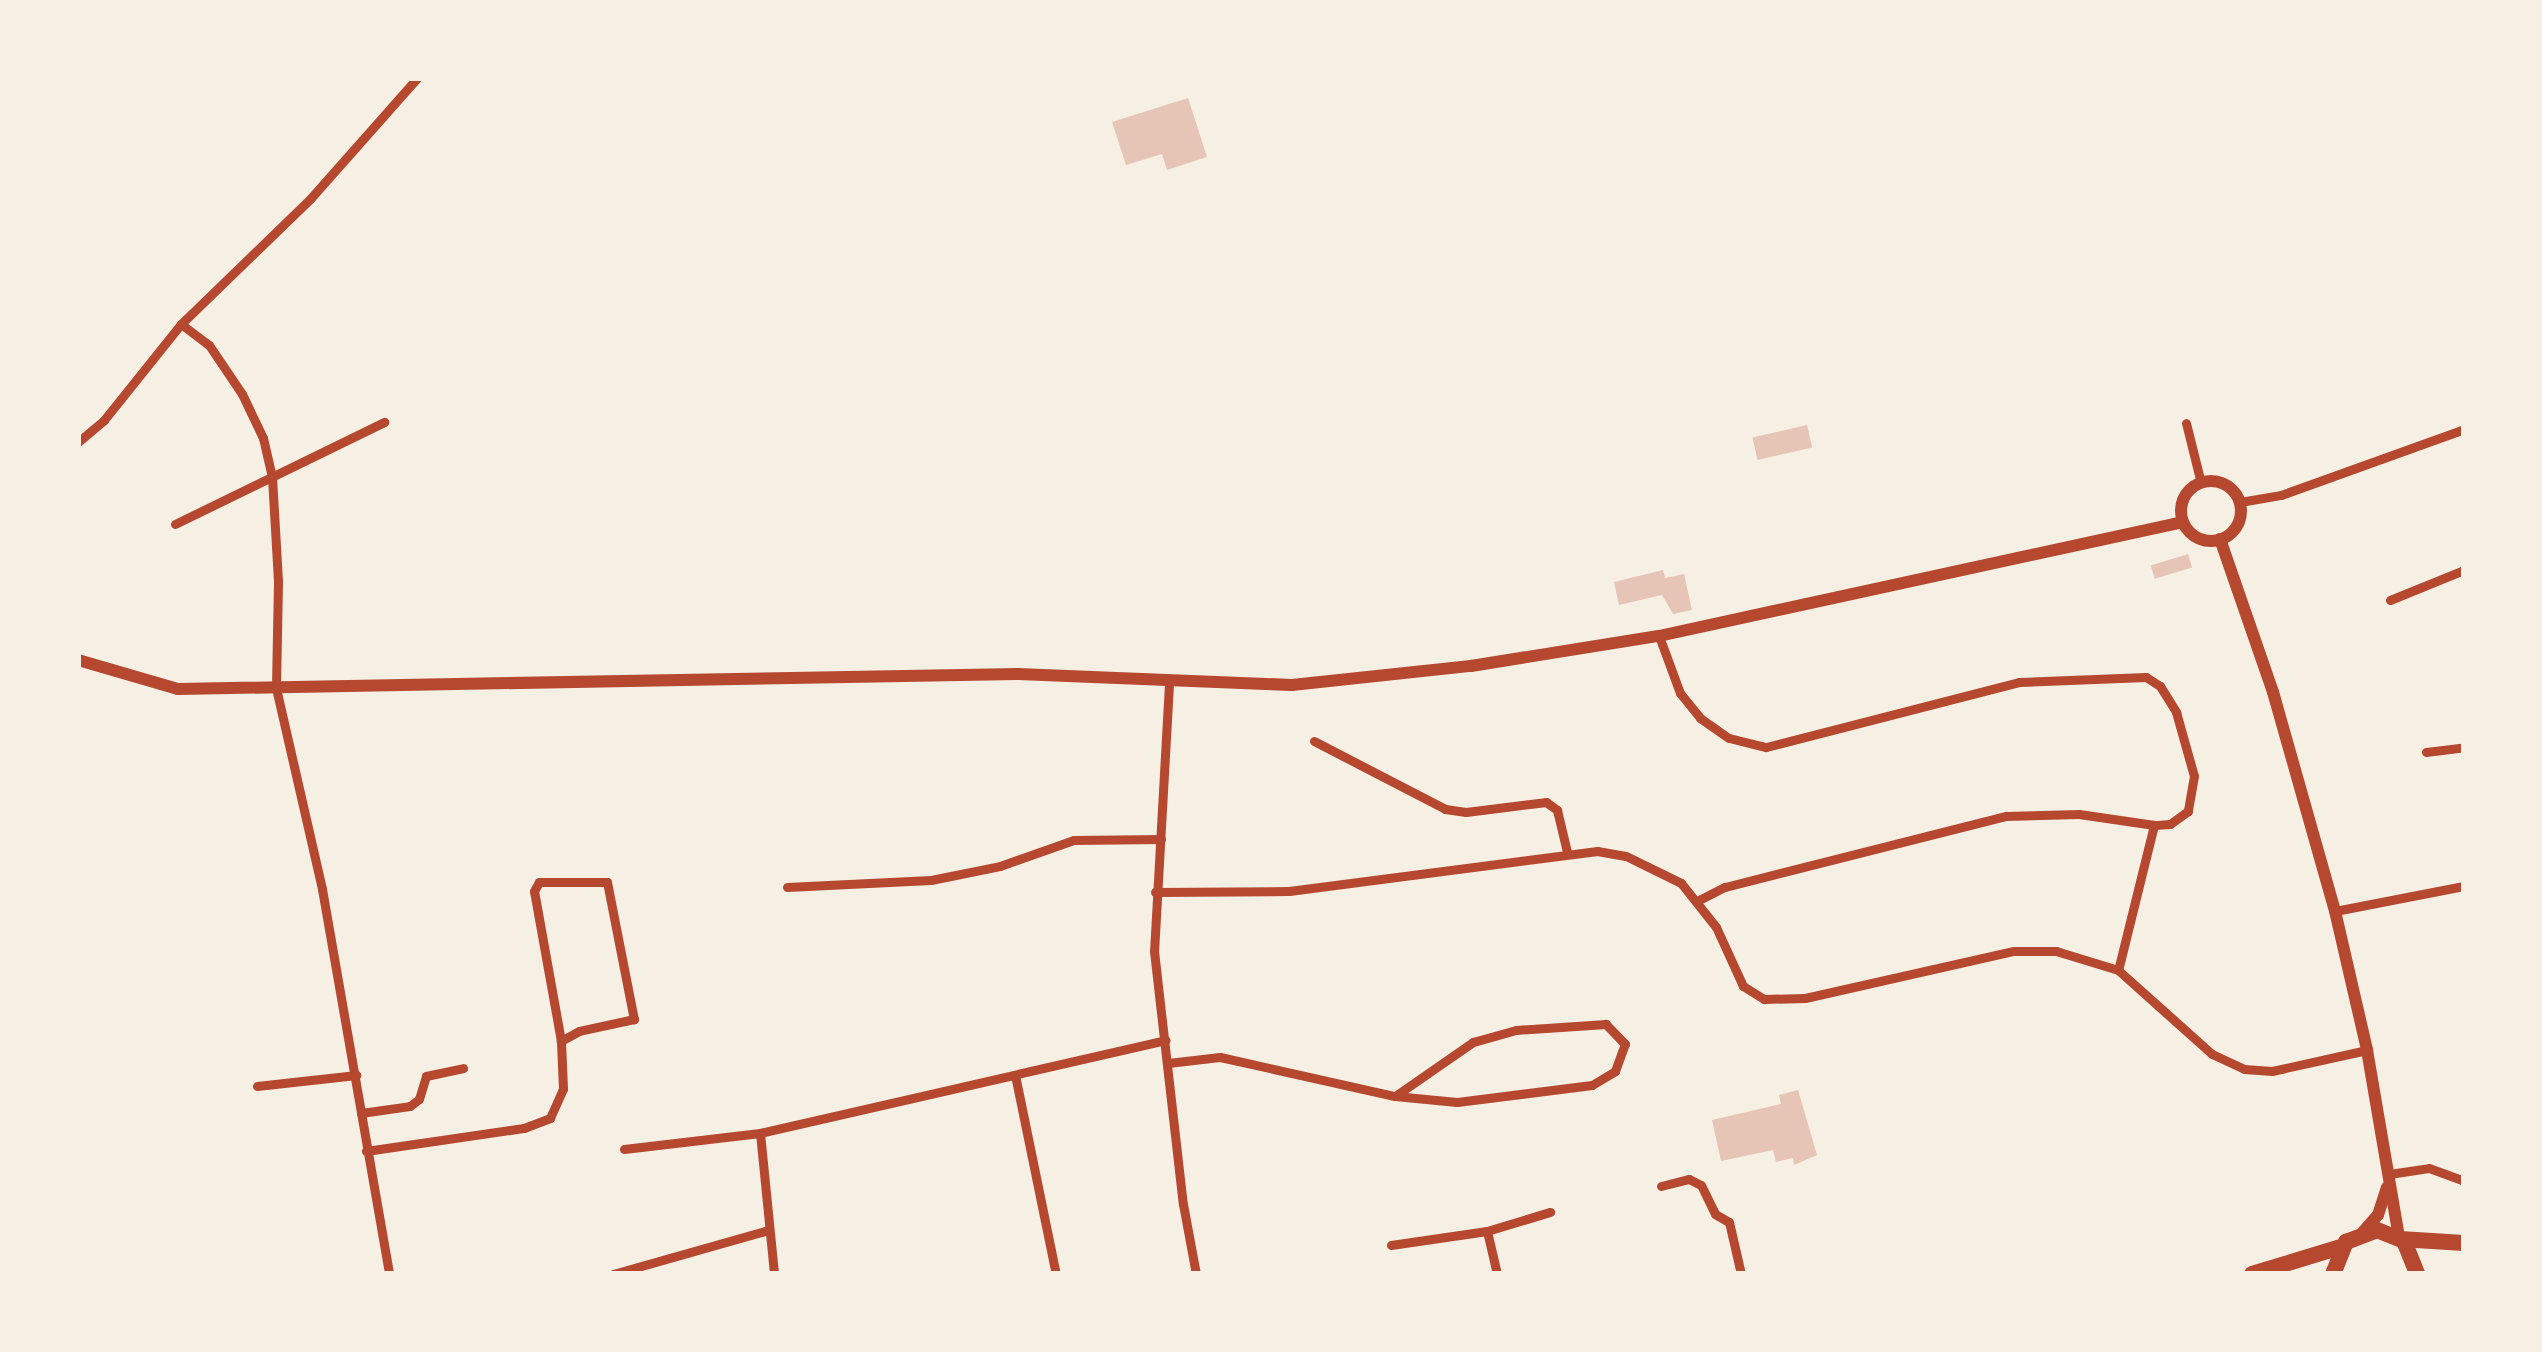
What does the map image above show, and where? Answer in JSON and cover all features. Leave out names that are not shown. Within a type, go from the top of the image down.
[{"type":"highway","points":[[2252,1274],[2280,1273],[2341,1247],[2363,1232],[2463,1243]]},
{"type":"highway","points":[[2400,1238],[2416,1271],[2463,1243]]},
{"type":"highway","points":[[2333,1274],[2341,1247]]},
{"type":"street","points":[[78,442],[104,420],[181,324],[310,199],[418,78]]},
{"type":"street","points":[[181,324],[208,345],[242,394],[263,438],[272,477],[278,583],[276,688],[356,1075],[389,1274]]},
{"type":"street","points":[[175,524],[384,422]]},
{"type":"street","points":[[2186,423],[2201,483]]},
{"type":"street","points":[[2240,502],[2300,489],[2464,429]]},
{"type":"street","points":[[2201,483],[2223,484],[2240,502],[2238,523],[2220,539],[2198,538],[2183,522],[2182,502],[2201,483]]},
{"type":"street","points":[[78,660],[178,689],[1018,674],[1169,684],[1358,680],[1659,635],[2183,522]]},
{"type":"street","points":[[2220,539],[2273,692],[2335,911],[2367,1050],[2400,1238]]},
{"type":"street","points":[[2390,600],[2464,570]]},
{"type":"street","points":[[1659,635],[1680,693],[1700,718],[1729,738],[1766,747],[2019,682],[2146,677],[2160,686],[2176,712],[2194,776],[2188,811],[2170,824],[2079,814],[2006,816],[1726,887],[1699,900]]},
{"type":"street","points":[[1169,684],[1154,951],[1196,1274]]},
{"type":"street","points":[[1314,740],[1445,809],[1466,812],[1546,802],[1557,811],[1567,852]]},
{"type":"street","points":[[2426,752],[2464,747]]},
{"type":"street","points":[[2118,970],[2154,825]]},
{"type":"street","points":[[787,887],[931,880],[1000,866],[1073,840],[1160,838]]},
{"type":"street","points":[[1155,892],[1289,891],[1567,852],[1626,856],[1661,870],[1699,900],[1731,968],[1743,986],[1764,999],[1804,998],[2014,951],[2056,951],[2118,970],[2212,1054],[2245,1069],[2272,1071],[2367,1050]]},
{"type":"street","points":[[366,1151],[524,1128],[550,1118],[563,1089],[561,1041],[535,886],[607,882],[634,1019],[579,1031],[561,1041]]},
{"type":"street","points":[[2335,911],[2464,886]]},
{"type":"street","points":[[1168,1063],[1220,1057],[1395,1096],[1457,1102],[1592,1085],[1615,1071],[1624,1044],[1606,1024],[1516,1030],[1473,1042],[1395,1096]]},
{"type":"street","points":[[624,1149],[760,1133],[1165,1040]]},
{"type":"street","points":[[361,1113],[410,1106],[419,1099],[426,1076],[463,1068]]},
{"type":"street","points":[[257,1086],[356,1075]]},
{"type":"street","points":[[1015,1075],[1056,1274]]},
{"type":"street","points":[[760,1133],[774,1274]]},
{"type":"street","points":[[2389,1174],[2429,1168],[2464,1181]]},
{"type":"street","points":[[2363,1232],[2384,1201],[2389,1174]]},
{"type":"street","points":[[1661,1186],[1689,1179],[1701,1185],[1715,1214],[1729,1222],[1741,1274]]},
{"type":"street","points":[[1391,1245],[1486,1231],[1550,1212]]},
{"type":"street","points":[[613,1274],[768,1230]]},
{"type":"street","points":[[1486,1231],[1497,1274]]},
{"type":"building","points":[[1188,98],[1207,157],[1167,170],[1162,154],[1126,165],[1112,122]]},
{"type":"building","points":[[1807,425],[1812,447],[1758,460],[1752,438]]},
{"type":"building","points":[[2188,554],[2192,567],[2155,579],[2151,565]]},
{"type":"building","points":[[1663,570],[1665,578],[1684,574],[1692,610],[1673,614],[1662,595],[1619,605],[1614,582]]},
{"type":"building","points":[[1798,1090],[1817,1155],[1794,1165],[1793,1158],[1776,1162],[1773,1150],[1721,1161],[1712,1120],[1781,1104],[1779,1095]]}]
